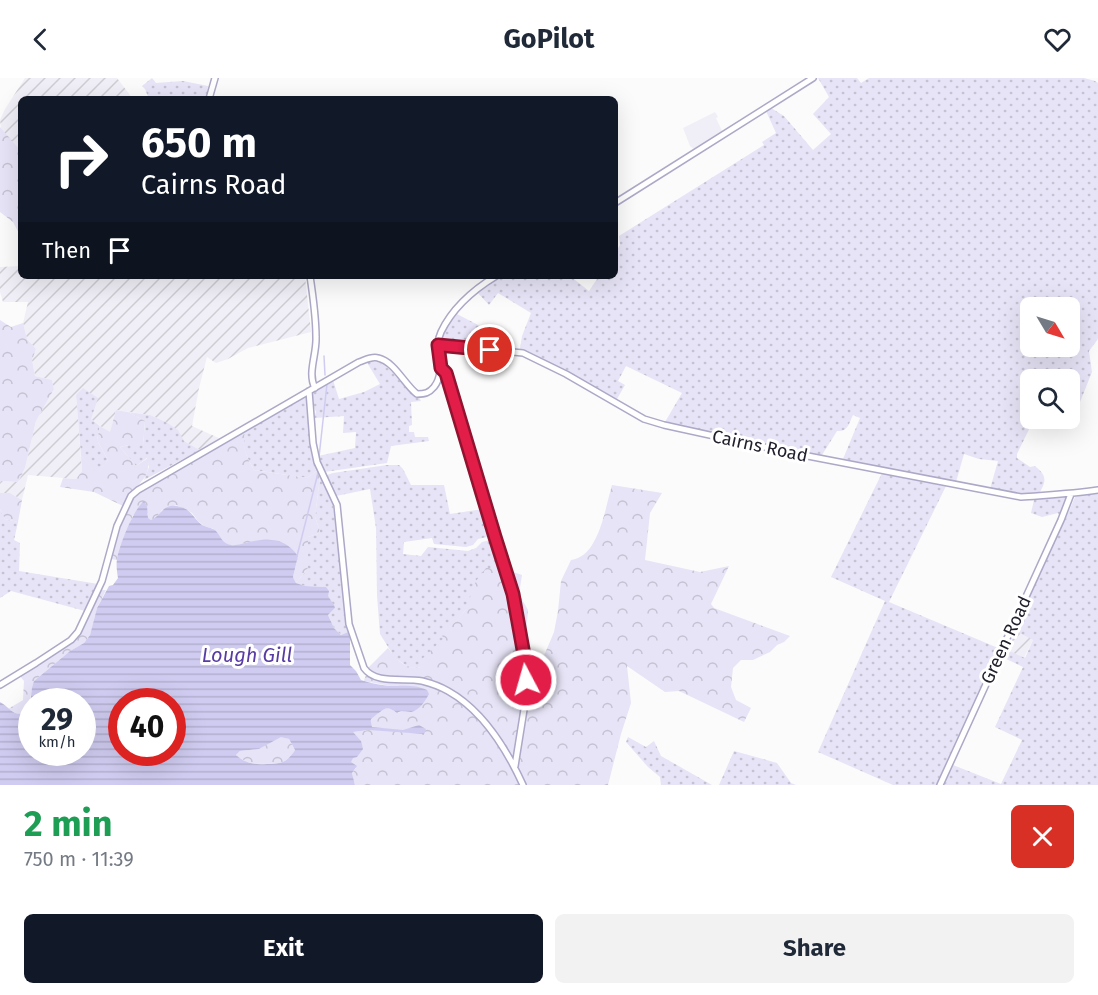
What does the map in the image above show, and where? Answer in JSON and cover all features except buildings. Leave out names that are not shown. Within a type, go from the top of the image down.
[{"type":"street","points":[[210,96],[215,78]]},
{"type":"street","points":[[618,201],[813,78]]},
{"type":"street","points":[[310,279],[317,339],[311,376],[313,443],[317,462],[338,505],[349,624],[364,668],[375,676],[422,681],[447,690],[460,699],[482,719],[508,754],[523,785]]},
{"type":"street","points":[[0,685],[54,652],[78,632],[102,581],[117,526],[131,496],[359,362],[370,358],[386,362],[417,394],[429,392],[435,386],[441,368],[439,335],[459,306],[476,288],[491,279]]},
{"type":"street","name":"Cairns Road","points":[[438,345],[523,353],[567,374],[644,419],[789,453],[1021,497],[1098,490]]},
{"type":"street","points":[[441,368],[446,373],[517,611],[524,655],[526,698],[515,767]]},
{"type":"street","name":"Green Road","points":[[940,785],[1071,494]]},
{"type":"shaded area","points":[[25,78],[117,78],[131,96],[18,96],[18,148],[1,129],[0,120]]},
{"type":"shaded area","points":[[715,112],[722,131],[694,149],[690,146],[683,128]]},
{"type":"shaded area","points":[[18,266],[18,279],[305,279],[311,332],[248,348],[216,363],[207,357],[192,426],[221,439],[200,450],[184,441],[166,422],[150,415],[116,410],[110,433],[91,419],[76,395],[82,471],[76,479],[28,475],[22,500],[10,493],[0,493],[0,481],[18,482],[25,468],[36,421],[54,389],[52,380],[35,376],[32,360],[36,349],[27,339],[23,323],[28,302],[3,302],[0,292],[0,267]]},
{"type":"shaded area","points":[[1013,630],[1033,640],[1024,658],[1005,649]]},
{"type":"green space","points":[[152,78],[156,83],[183,81],[208,86],[206,96],[148,96],[142,86]]},
{"type":"green space","points":[[818,78],[857,78],[861,83],[869,78],[1084,78],[1098,83],[1098,339],[1089,351],[1092,372],[1080,402],[1080,369],[1020,369],[1020,429],[1029,429],[1017,458],[1030,467],[1035,466],[1041,472],[1044,484],[1040,492],[1021,495],[990,489],[998,461],[979,459],[964,454],[956,482],[843,459],[860,418],[853,415],[846,428],[837,431],[822,455],[789,451],[665,422],[682,393],[626,366],[618,381],[625,385],[617,399],[534,354],[520,349],[522,336],[531,313],[498,293],[489,305],[476,291],[496,279],[574,279],[589,291],[597,279],[618,279],[619,236],[764,145],[762,142],[776,133],[766,111],[771,108],[784,116],[813,150],[831,134],[813,114],[829,97]]},
{"type":"green space","points":[[0,127],[18,148],[18,231],[13,222],[0,212]]},
{"type":"green space","points":[[457,314],[480,326],[474,337],[475,345],[441,341],[445,330]]},
{"type":"green space","points":[[0,320],[11,327],[23,323],[27,339],[36,349],[32,360],[35,376],[52,380],[54,389],[36,421],[25,468],[18,482],[1,481],[0,483]]},
{"type":"green space","points":[[366,361],[375,362],[390,369],[406,388],[419,397],[421,401],[411,402],[412,425],[409,426],[409,432],[414,432],[415,437],[428,437],[429,441],[391,446],[387,463],[324,472],[318,456],[355,448],[356,432],[343,433],[344,416],[314,418],[316,412],[313,405],[313,391],[333,380],[339,399],[364,392],[380,384]]},
{"type":"green space","points":[[83,388],[98,398],[91,419],[100,426],[97,440],[108,460],[97,474],[81,456],[76,395]]},
{"type":"green space","points":[[306,396],[310,414],[313,457],[318,470],[307,478],[254,470],[244,447],[245,431]]},
{"type":"green space","points":[[116,410],[128,412],[145,421],[143,445],[120,447],[136,466],[148,458],[146,474],[123,506],[94,492],[60,487],[63,478],[76,479],[82,471],[81,456],[97,473],[108,460],[97,440],[100,426],[110,432]]},
{"type":"green space","points":[[128,412],[150,415],[166,422],[178,430],[184,441],[200,450],[144,480],[149,467],[147,458],[136,466],[120,447],[143,445],[145,421]]},
{"type":"green space","points":[[245,431],[245,452],[254,470],[307,478],[318,470],[320,477],[315,517],[320,531],[308,537],[308,568],[296,583],[293,577],[298,556],[249,542],[234,546],[223,543],[214,529],[204,526],[192,513],[176,505],[162,510],[155,519],[151,520],[148,519],[148,513],[133,515],[117,560],[111,559],[119,528],[133,499],[149,486]]},
{"type":"green space","points":[[399,465],[411,485],[444,485],[450,514],[483,509],[490,534],[466,547],[434,544],[432,538],[404,542],[403,554],[421,556],[428,547],[468,551],[490,540],[494,543],[501,568],[486,569],[465,611],[443,636],[445,638],[421,667],[416,668],[408,667],[395,658],[380,634],[376,528],[370,489],[336,496],[326,477],[333,473]]},
{"type":"green space","points":[[882,473],[946,486],[889,602],[998,648],[936,785],[893,785],[818,752],[885,601],[831,577]]},
{"type":"green space","points":[[320,477],[332,498],[338,540],[348,632],[341,635],[334,628],[328,615],[335,608],[326,587],[296,583],[308,568],[308,537],[320,531],[315,517]]},
{"type":"green space","points":[[612,485],[662,493],[650,513],[645,560],[700,572],[729,566],[711,604],[714,608],[790,636],[770,652],[753,660],[741,660],[733,668],[731,687],[736,700],[751,708],[744,722],[679,691],[665,692],[627,666],[631,703],[608,785],[355,785],[352,773],[356,768],[350,762],[353,757],[352,732],[378,729],[371,727],[370,721],[383,709],[388,708],[397,713],[410,712],[410,686],[390,686],[364,681],[368,668],[388,648],[406,666],[421,667],[422,659],[444,638],[442,636],[465,611],[476,581],[486,568],[501,568],[522,575],[519,594],[528,610],[526,635],[528,666],[534,667],[543,658],[554,632],[561,581],[571,560],[581,557],[594,541]]},
{"type":"green space","points":[[1098,492],[1098,785],[944,785],[953,765],[1001,784],[1022,740],[995,727],[1023,667],[1002,657],[1005,649],[1025,658],[1033,640],[1013,630],[1075,497]]},
{"type":"green space","points":[[0,493],[10,493],[22,500],[18,522],[5,519],[0,509]]},
{"type":"green space","points":[[1071,494],[1060,517],[1058,513],[1042,517],[1031,513],[1034,500]]},
{"type":"green space","points":[[0,509],[5,519],[18,522],[14,540],[20,543],[19,571],[98,584],[85,611],[11,591],[0,598]]},
{"type":"green space","points":[[100,590],[106,590],[97,608],[90,635],[84,643],[70,651],[34,681],[32,688],[24,688],[24,681],[20,676],[81,633]]},
{"type":"green space","points":[[18,703],[18,714],[8,709]]},
{"type":"green space","points":[[281,736],[289,739],[295,750],[284,762],[254,764],[236,755],[240,751],[259,749]]},
{"type":"green space","points":[[628,737],[646,747],[654,741],[661,756],[712,785],[661,785],[660,777],[626,742]]},
{"type":"green space","points":[[734,751],[777,763],[791,783],[796,785],[719,785]]},
{"type":"water","name":"Lough Gill","points":[[144,501],[148,518],[151,520],[165,508],[182,507],[202,525],[215,530],[228,544],[238,545],[270,540],[288,546],[298,556],[293,577],[296,583],[326,587],[329,591],[328,596],[335,608],[328,615],[334,628],[341,635],[348,632],[350,665],[361,680],[389,686],[418,687],[427,690],[429,694],[422,705],[411,712],[397,713],[388,708],[384,709],[372,719],[372,727],[403,730],[419,725],[426,729],[424,734],[369,730],[353,732],[361,741],[363,749],[351,762],[357,766],[352,773],[355,785],[0,785],[0,702],[18,714],[18,766],[96,766],[96,688],[32,688],[32,686],[34,681],[70,651],[84,643],[90,635],[97,608],[109,586],[113,585],[118,578],[119,553],[136,512]],"holes":[[[281,737],[289,739],[295,750],[287,760],[280,763],[251,763],[236,755],[240,751],[259,749]]]},
{"type":"waterway","points":[[324,356],[325,375]]},
{"type":"waterway","points":[[319,457],[327,384]]},
{"type":"waterway","points":[[297,556],[318,473]]},
{"type":"route","points":[[490,350],[438,345],[441,368],[446,373],[513,594],[526,680]]}]
